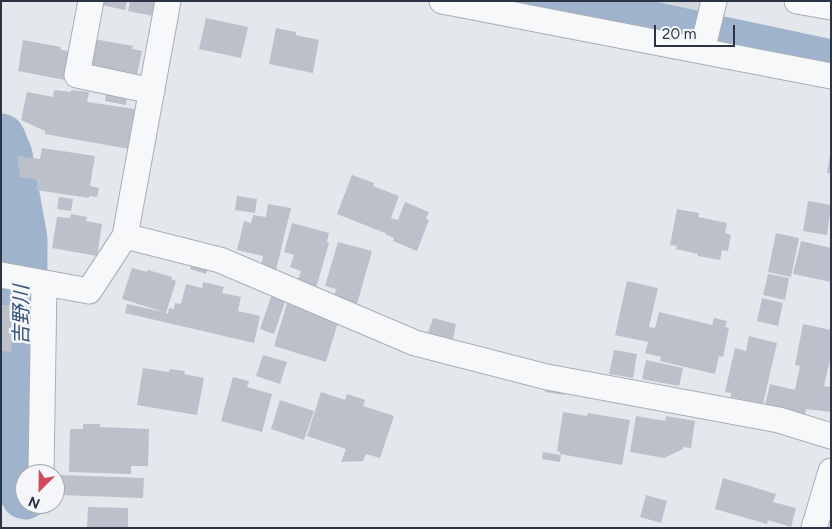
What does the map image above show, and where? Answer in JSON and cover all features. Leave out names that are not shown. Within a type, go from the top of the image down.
[{"type":"street","points":[[91,1],[78,75],[152,91]]},
{"type":"street","points":[[5,276],[89,291],[125,236],[168,1]]},
{"type":"street","points":[[442,1],[831,76]]},
{"type":"street","points":[[797,1],[831,7]]},
{"type":"street","points":[[702,51],[713,6]]},
{"type":"street","points":[[125,236],[220,260],[415,343],[547,377],[779,420],[831,436]]},
{"type":"street","points":[[41,464],[44,283]]},
{"type":"street","points":[[814,528],[831,471]]},
{"type":"shaded area","points":[[642,1],[705,1],[702,13]]},
{"type":"building","points":[[98,1],[127,1],[125,10],[97,4]]},
{"type":"building","points":[[130,1],[156,1],[153,16],[128,11]]},
{"type":"building","points":[[206,18],[248,27],[241,58],[199,49]]},
{"type":"building","points":[[276,28],[296,32],[296,35],[319,40],[313,73],[269,64]]},
{"type":"building","points":[[94,39],[133,46],[132,49],[142,51],[136,79],[88,70]]},
{"type":"building","points":[[23,40],[61,47],[61,50],[70,51],[65,80],[18,71]]},
{"type":"building","points":[[54,90],[89,92],[87,102],[135,109],[129,149],[45,134],[45,131],[21,120],[27,92],[53,97]]},
{"type":"building","points":[[106,93],[127,96],[126,105],[105,101]]},
{"type":"building","points":[[42,148],[95,156],[90,186],[99,188],[97,197],[89,196],[89,198],[36,190],[38,180],[20,177],[17,156],[40,159]]},
{"type":"building","points":[[830,155],[831,173],[827,173]]},
{"type":"building","points":[[352,175],[374,183],[373,186],[399,196],[391,218],[398,220],[405,202],[429,212],[426,219],[429,220],[417,251],[393,241],[394,238],[385,233],[337,214]]},
{"type":"building","points":[[237,196],[257,199],[255,213],[235,210]]},
{"type":"building","points":[[59,197],[73,199],[71,211],[57,209]]},
{"type":"building","points":[[808,201],[831,205],[827,235],[803,231]]},
{"type":"building","points":[[268,204],[291,208],[276,270],[261,266],[263,256],[237,250],[244,221],[251,223],[253,215],[266,217]]},
{"type":"building","points":[[677,209],[699,213],[698,217],[727,223],[725,233],[731,235],[728,251],[722,250],[720,260],[698,256],[698,254],[676,249],[677,246],[670,245]]},
{"type":"building","points":[[71,214],[87,217],[86,221],[102,224],[97,256],[52,248],[57,217],[70,218]]},
{"type":"building","points":[[292,223],[329,233],[327,242],[329,243],[316,288],[297,282],[301,271],[290,267],[294,255],[284,252]]},
{"type":"building","points":[[776,233],[799,238],[791,277],[768,272]]},
{"type":"building","points":[[801,241],[831,248],[831,282],[793,274]]},
{"type":"building","points":[[338,242],[372,251],[357,304],[334,298],[336,289],[325,286]]},
{"type":"building","points":[[193,261],[209,266],[206,274],[190,269]]},
{"type":"building","points":[[132,268],[147,272],[148,270],[172,277],[171,279],[176,281],[166,313],[168,314],[169,308],[174,309],[175,303],[181,304],[186,284],[202,288],[203,282],[224,287],[222,293],[241,297],[238,311],[260,316],[254,343],[125,313],[127,304],[164,312],[122,299]]},
{"type":"building","points":[[768,274],[789,278],[785,300],[763,295]]},
{"type":"building","points":[[627,281],[658,288],[649,327],[655,328],[659,312],[712,325],[714,318],[727,321],[725,327],[729,328],[723,357],[719,356],[715,374],[660,361],[661,357],[645,353],[648,342],[615,335]]},
{"type":"building","points":[[272,294],[286,299],[274,334],[260,329]]},
{"type":"building","points":[[762,298],[783,303],[778,326],[757,321]]},
{"type":"building","points":[[288,300],[317,310],[315,315],[338,322],[326,362],[274,346]]},
{"type":"building","points":[[1,305],[13,305],[11,352],[1,351]]},
{"type":"building","points":[[433,318],[456,324],[453,339],[428,333]]},
{"type":"building","points":[[803,324],[831,330],[831,356],[824,386],[831,387],[831,412],[806,409],[805,416],[765,405],[770,384],[795,390],[800,366],[795,365]]},
{"type":"building","points":[[749,336],[777,343],[763,404],[731,397],[731,393],[725,392],[735,348],[746,351]]},
{"type":"building","points":[[614,350],[637,354],[633,378],[609,374]]},
{"type":"building","points":[[263,355],[287,362],[280,384],[256,376]]},
{"type":"building","points":[[646,360],[683,368],[679,386],[642,379]]},
{"type":"building","points":[[143,368],[169,372],[170,369],[185,371],[184,374],[204,378],[197,415],[137,405]]},
{"type":"building","points":[[233,377],[249,381],[247,387],[272,394],[262,432],[221,421]]},
{"type":"building","points":[[547,382],[567,386],[565,395],[545,392]]},
{"type":"building","points":[[321,392],[345,400],[347,394],[365,400],[363,406],[394,416],[380,458],[366,454],[363,461],[341,462],[346,449],[307,436]]},
{"type":"building","points":[[280,400],[314,411],[304,440],[271,429]]},
{"type":"building","points":[[563,412],[587,416],[588,413],[630,420],[622,465],[560,454],[557,451]]},
{"type":"building","points":[[636,416],[665,421],[666,416],[695,421],[691,448],[683,447],[683,449],[664,458],[630,452]]},
{"type":"building","points":[[83,424],[100,424],[100,427],[149,429],[148,466],[131,466],[131,474],[69,472],[70,429],[83,429]]},
{"type":"building","points":[[543,452],[561,455],[560,462],[542,459]]},
{"type":"building","points":[[65,475],[144,478],[143,498],[65,495]]},
{"type":"building","points":[[723,478],[776,494],[773,502],[796,508],[791,527],[768,520],[767,524],[715,509]]},
{"type":"building","points":[[646,495],[667,501],[661,523],[640,517]]},
{"type":"building","points":[[88,507],[128,508],[128,528],[87,528]]},
{"type":"waterway","points":[[534,1],[831,64]]},
{"type":"waterway","name":"吉野川","points":[[1,138],[8,155],[23,239],[22,464]]}]
